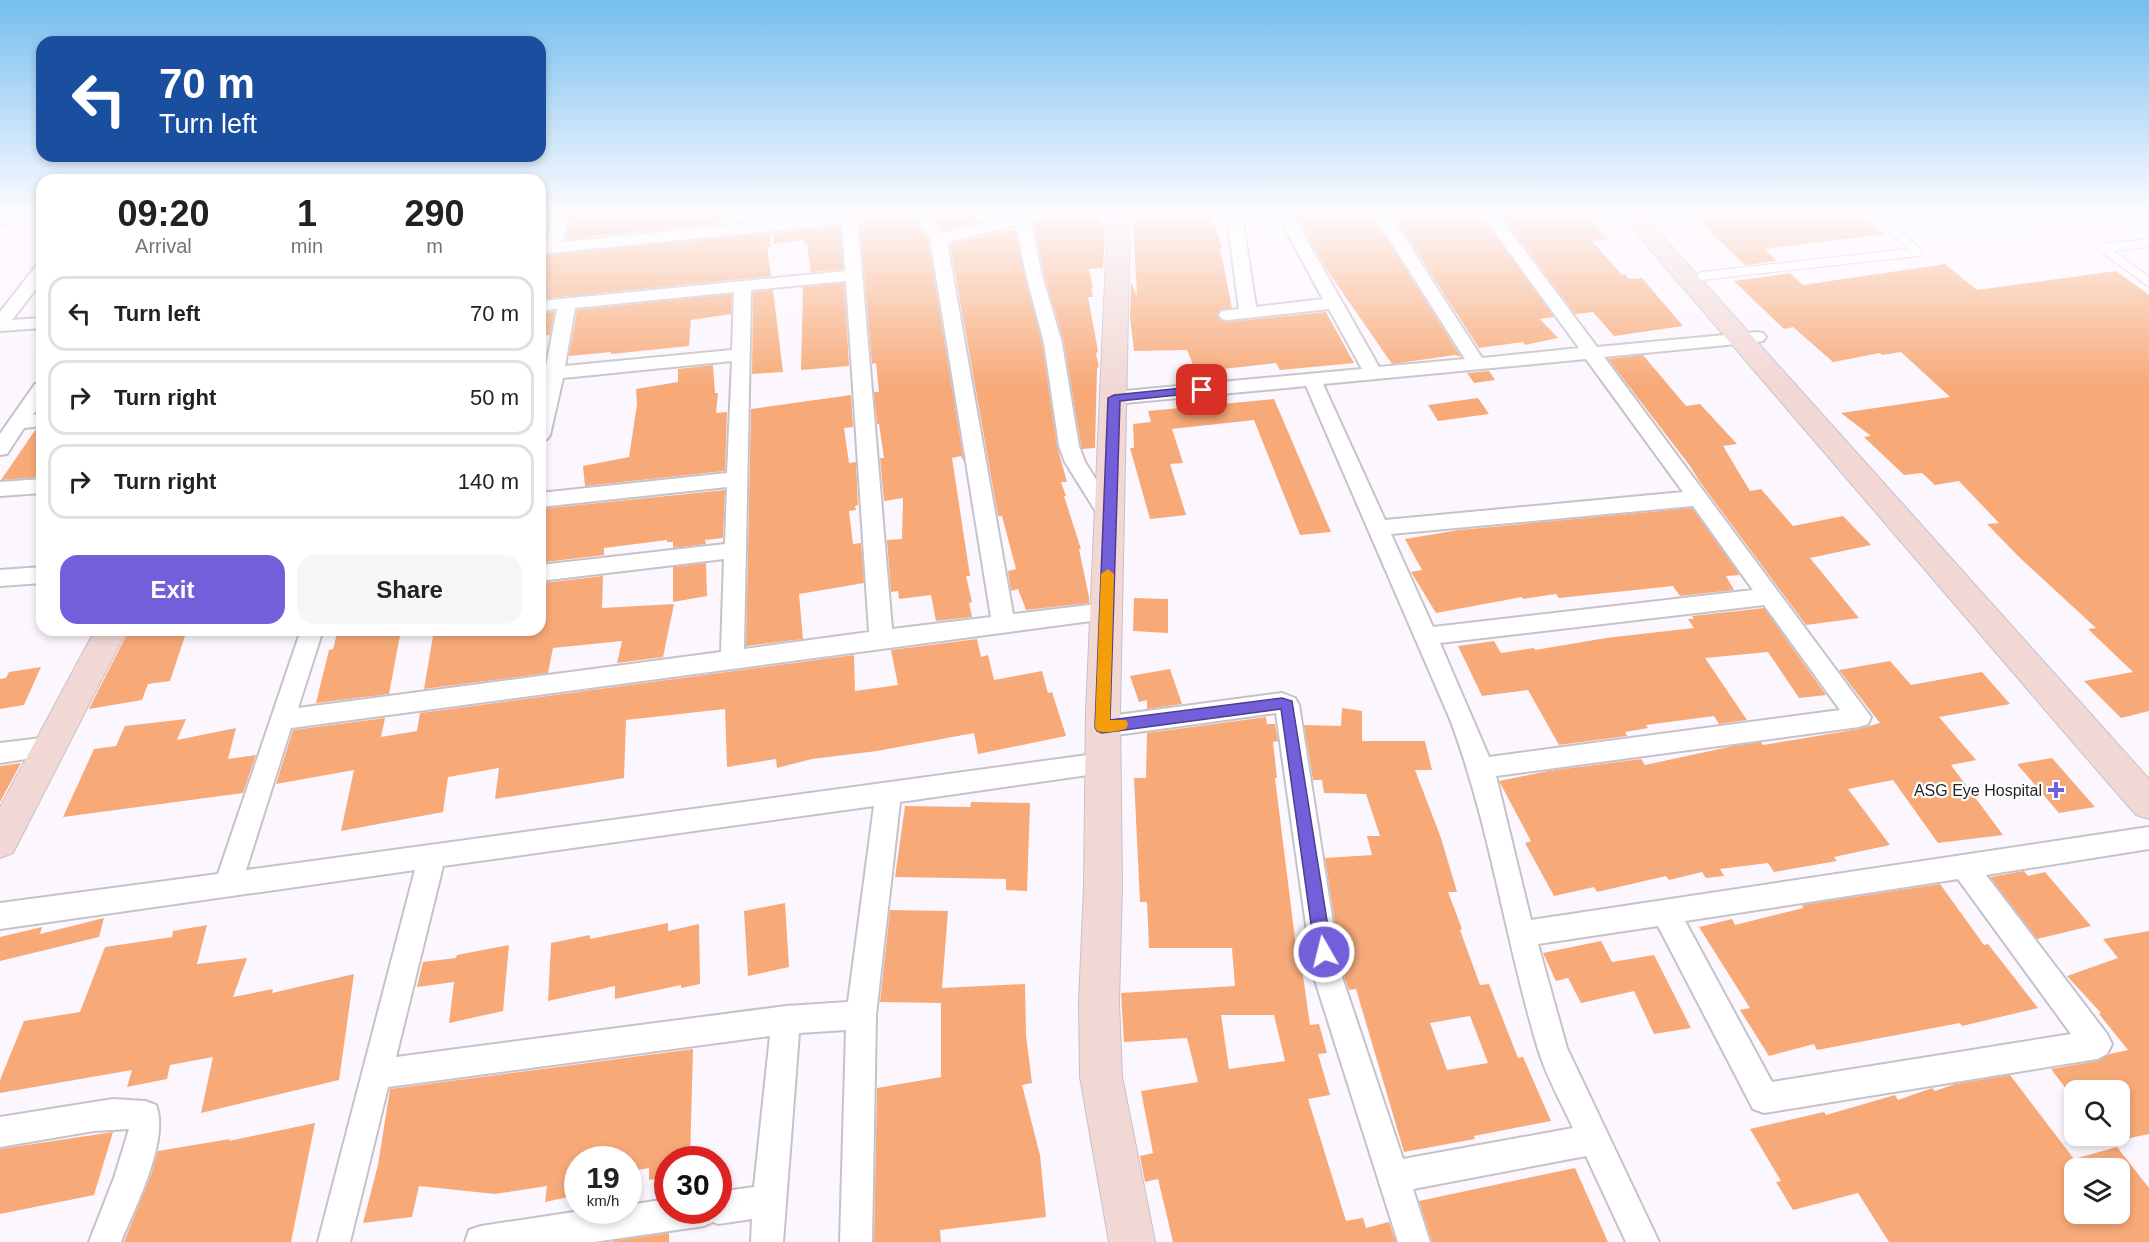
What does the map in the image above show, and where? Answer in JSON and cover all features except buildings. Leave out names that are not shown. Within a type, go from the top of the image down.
[{"type":"street","points":[[853,270],[881,639]]},
{"type":"street","points":[[943,270],[1003,624]]},
{"type":"street","points":[[1033,270],[1053,343],[1069,446],[1075,462],[1110,518]]},
{"type":"street","points":[[1117,270],[1102,727],[1103,887],[1099,1001],[1101,1077],[1132,1242]]},
{"type":"street","points":[[1242,270],[1248,313]]},
{"type":"street","points":[[1315,270],[1374,374]]},
{"type":"street","points":[[1417,270],[1477,364]]},
{"type":"street","points":[[1481,768],[1859,717],[1531,270]]},
{"type":"street","points":[[1684,270],[2149,773]]},
{"type":"street","points":[[1697,270],[1749,338],[2010,650],[2149,804]]},
{"type":"street","points":[[546,305],[853,274]]},
{"type":"street","points":[[0,324],[36,281]]},
{"type":"street","points":[[732,659],[743,285]]},
{"type":"street","points":[[546,410],[567,303]]},
{"type":"street","points":[[1228,315],[1334,303]]},
{"type":"street","points":[[0,324],[36,323]]},
{"type":"street","points":[[1114,398],[1749,338]]},
{"type":"street","points":[[555,373],[741,355]]},
{"type":"street","points":[[1312,379],[1426,636],[1481,768],[1521,934],[1553,1051],[1643,1242]]},
{"type":"street","points":[[0,449],[36,396]]},
{"type":"street","points":[[18,422],[36,420]]},
{"type":"street","points":[[546,499],[738,479]]},
{"type":"street","points":[[0,489],[36,486]]},
{"type":"street","points":[[1378,528],[1700,498]]},
{"type":"street","points":[[546,572],[735,550]]},
{"type":"street","points":[[0,578],[36,575]]},
{"type":"street","points":[[1426,636],[1770,596]]},
{"type":"street","points":[[282,720],[1106,611]]},
{"type":"street","points":[[0,842],[108,636]]},
{"type":"street","points":[[228,884],[310,636]]},
{"type":"street","points":[[1102,727],[1282,703],[1287,705],[1327,974],[1414,1242]]},
{"type":"street","points":[[0,753],[50,747]]},
{"type":"street","points":[[0,916],[1102,763]]},
{"type":"street","points":[[856,1242],[861,1015],[888,793]]},
{"type":"street","points":[[1521,934],[2149,838]]},
{"type":"street","points":[[334,1242],[432,856]]},
{"type":"street","points":[[1665,912],[1764,1098],[2097,1044],[1964,866]]},
{"type":"street","points":[[377,1074],[786,1020],[861,1015]]},
{"type":"street","points":[[767,1242],[786,1020]]},
{"type":"street","points":[[0,1132],[107,1114],[131,1112],[145,1116],[146,1126],[140,1147],[105,1242]]},
{"type":"street","points":[[1393,1177],[1596,1139]]},
{"type":"street","points":[[732,1207],[769,1201]]},
{"type":"street","points":[[481,1242],[654,1217]]},
{"type":"lane","points":[[1702,276],[1756,270]]},
{"type":"lane","points":[[2133,270],[2149,282]]},
{"type":"slow traffic","points":[[1108,574],[1102,727],[1120,724]]},
{"type":"place","name":"ASG Eye Hospital","points":[[2056,790]]},
{"type":"route","points":[[1202,390],[1114,398],[1102,727],[1282,703],[1287,705],[1324,952]]}]
